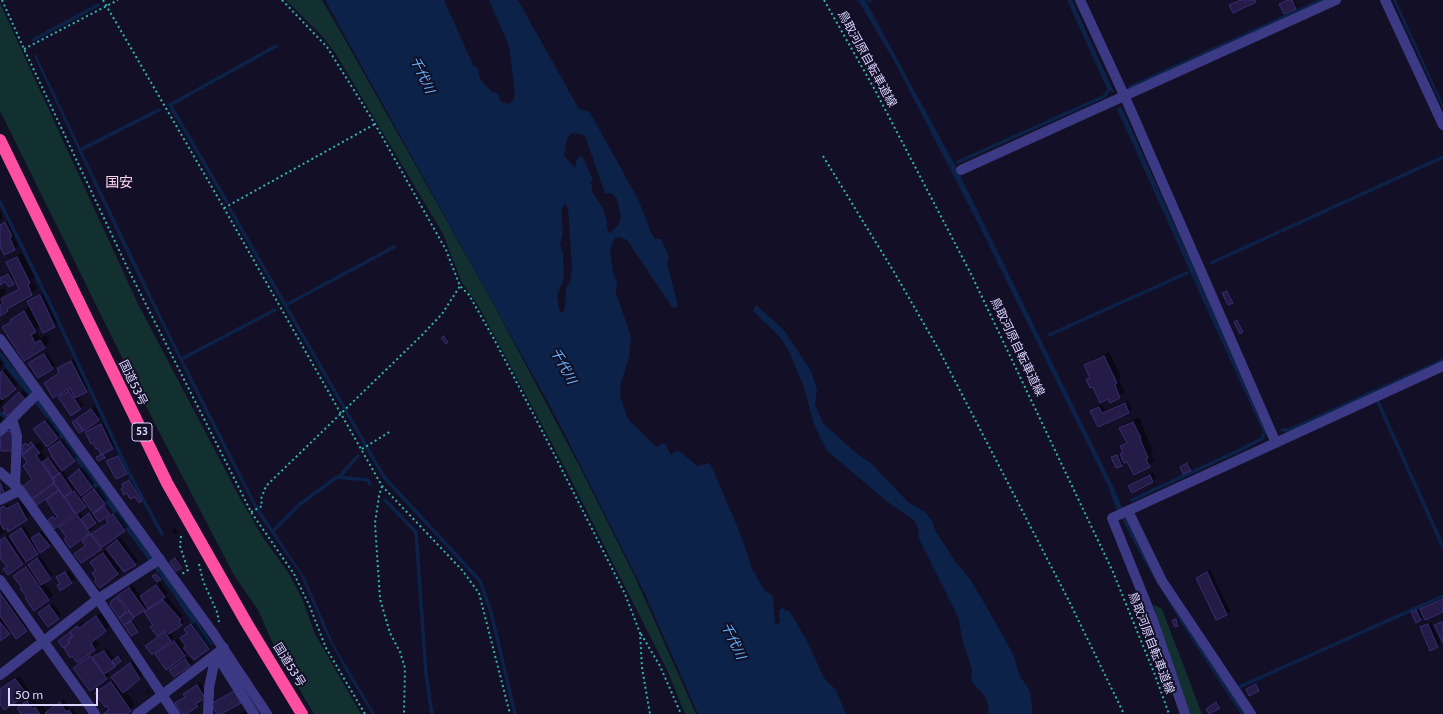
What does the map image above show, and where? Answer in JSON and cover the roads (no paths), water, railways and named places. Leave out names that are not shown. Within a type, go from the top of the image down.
[{"type":"highway","name":"国道53号","points":[[0,140],[167,483],[246,622],[302,714]]},
{"type":"street","points":[[1080,0],[1276,443]]},
{"type":"street","points":[[960,170],[1336,0]]},
{"type":"street","points":[[1386,0],[1443,125]]},
{"type":"street","points":[[0,339],[213,633],[220,651],[254,714]]},
{"type":"street","points":[[1186,714],[1153,620],[1112,518],[1443,366]]},
{"type":"street","points":[[0,431],[38,393]]},
{"type":"street","points":[[12,419],[17,436],[17,488]]},
{"type":"street","points":[[0,472],[17,488],[98,599],[175,714]]},
{"type":"street","points":[[0,500],[17,488]]},
{"type":"street","points":[[1128,511],[1162,581],[1251,714]]},
{"type":"street","points":[[0,675],[98,599],[160,559]]},
{"type":"street","points":[[0,580],[95,714]]},
{"type":"street","points":[[136,714],[220,651]]},
{"type":"street","points":[[208,714],[209,688],[220,651]]},
{"type":"street","points":[[220,651],[267,714]]},
{"type":"water","name":"千代川","points":[[325,0],[444,0],[473,65],[478,68],[480,79],[492,92],[497,93],[501,101],[508,104],[513,101],[515,95],[509,46],[489,0],[518,0],[579,109],[589,112],[593,118],[638,199],[651,232],[655,239],[661,239],[669,257],[667,263],[678,306],[675,308],[672,307],[627,240],[619,237],[615,238],[610,250],[613,273],[617,282],[616,294],[631,336],[629,357],[621,383],[620,396],[628,419],[656,447],[665,443],[671,455],[677,451],[681,452],[697,466],[709,463],[711,465],[738,528],[753,571],[766,592],[770,593],[773,597],[775,625],[780,622],[779,611],[782,608],[790,612],[807,641],[824,678],[836,690],[846,714],[698,714],[643,590],[556,417]],"holes":[[[577,133],[585,136],[605,193],[613,194],[617,199],[621,217],[618,225],[610,233],[607,229],[607,221],[603,209],[592,191],[592,186],[590,183],[593,179],[582,156],[577,159],[575,168],[564,156],[567,138],[571,134]],[[564,204],[566,204],[568,209],[572,268],[570,281],[566,289],[565,309],[563,312],[560,312],[557,296],[564,278],[563,253],[560,244],[563,232],[561,212]]]},
{"type":"water","points":[[858,0],[865,0],[956,167],[1113,486],[1128,521],[1247,714],[1241,714],[1232,701],[1186,631],[1143,559],[1116,508],[1108,486],[977,221],[894,61]]},
{"type":"water","points":[[1067,0],[1072,0],[1114,92],[1108,91]]},
{"type":"water","points":[[1393,0],[1396,0],[1443,104],[1443,109]]},
{"type":"water","points":[[33,54],[36,55],[167,328],[256,504],[305,578],[334,645],[375,714],[372,714],[348,675],[325,632],[300,574],[258,514],[204,410],[124,248]]},
{"type":"water","points":[[1121,106],[1269,435],[1264,434],[1200,294],[1117,109]]},
{"type":"water","points":[[756,305],[784,330],[811,371],[817,389],[815,405],[823,423],[856,453],[871,463],[908,502],[925,512],[932,521],[935,530],[955,561],[970,579],[1013,654],[1020,676],[1030,691],[1033,714],[988,714],[989,709],[985,696],[971,681],[972,670],[963,642],[958,617],[919,539],[918,528],[914,520],[889,503],[827,451],[814,425],[803,384],[787,348],[779,336],[753,311]]},
{"type":"water","points":[[0,351],[44,405],[103,490],[172,583],[213,644],[208,647],[171,591],[60,437],[35,403],[0,361]]},
{"type":"waterway","points":[[1130,87],[1322,0]]},
{"type":"waterway","points":[[33,40],[98,5]]},
{"type":"waterway","points":[[227,202],[170,105],[276,46]]},
{"type":"waterway","points":[[958,162],[1105,96],[1107,92]]},
{"type":"waterway","points":[[82,149],[159,110]]},
{"type":"waterway","points":[[1211,263],[1443,157]]},
{"type":"waterway","points":[[0,202],[54,312],[129,473],[162,534]]},
{"type":"waterway","points":[[230,209],[384,477],[480,581],[491,612],[515,714]]},
{"type":"waterway","points":[[288,304],[394,247]]},
{"type":"waterway","points":[[1049,335],[1187,273]]},
{"type":"waterway","points":[[183,358],[275,310]]},
{"type":"waterway","points":[[1282,430],[1289,430],[1443,360]]},
{"type":"waterway","points":[[1378,402],[1443,547]]},
{"type":"waterway","points":[[0,413],[6,418]]},
{"type":"waterway","points":[[1132,500],[1242,449],[1263,438],[1263,435]]},
{"type":"waterway","points":[[339,477],[358,456]]},
{"type":"waterway","points":[[274,530],[300,504],[337,477],[368,480],[370,484]]},
{"type":"waterway","points":[[385,500],[416,532],[426,674],[432,714]]},
{"type":"waterway","points":[[1239,687],[1443,596]]},
{"type":"district","name":"国安","points":[[119,183]]}]
